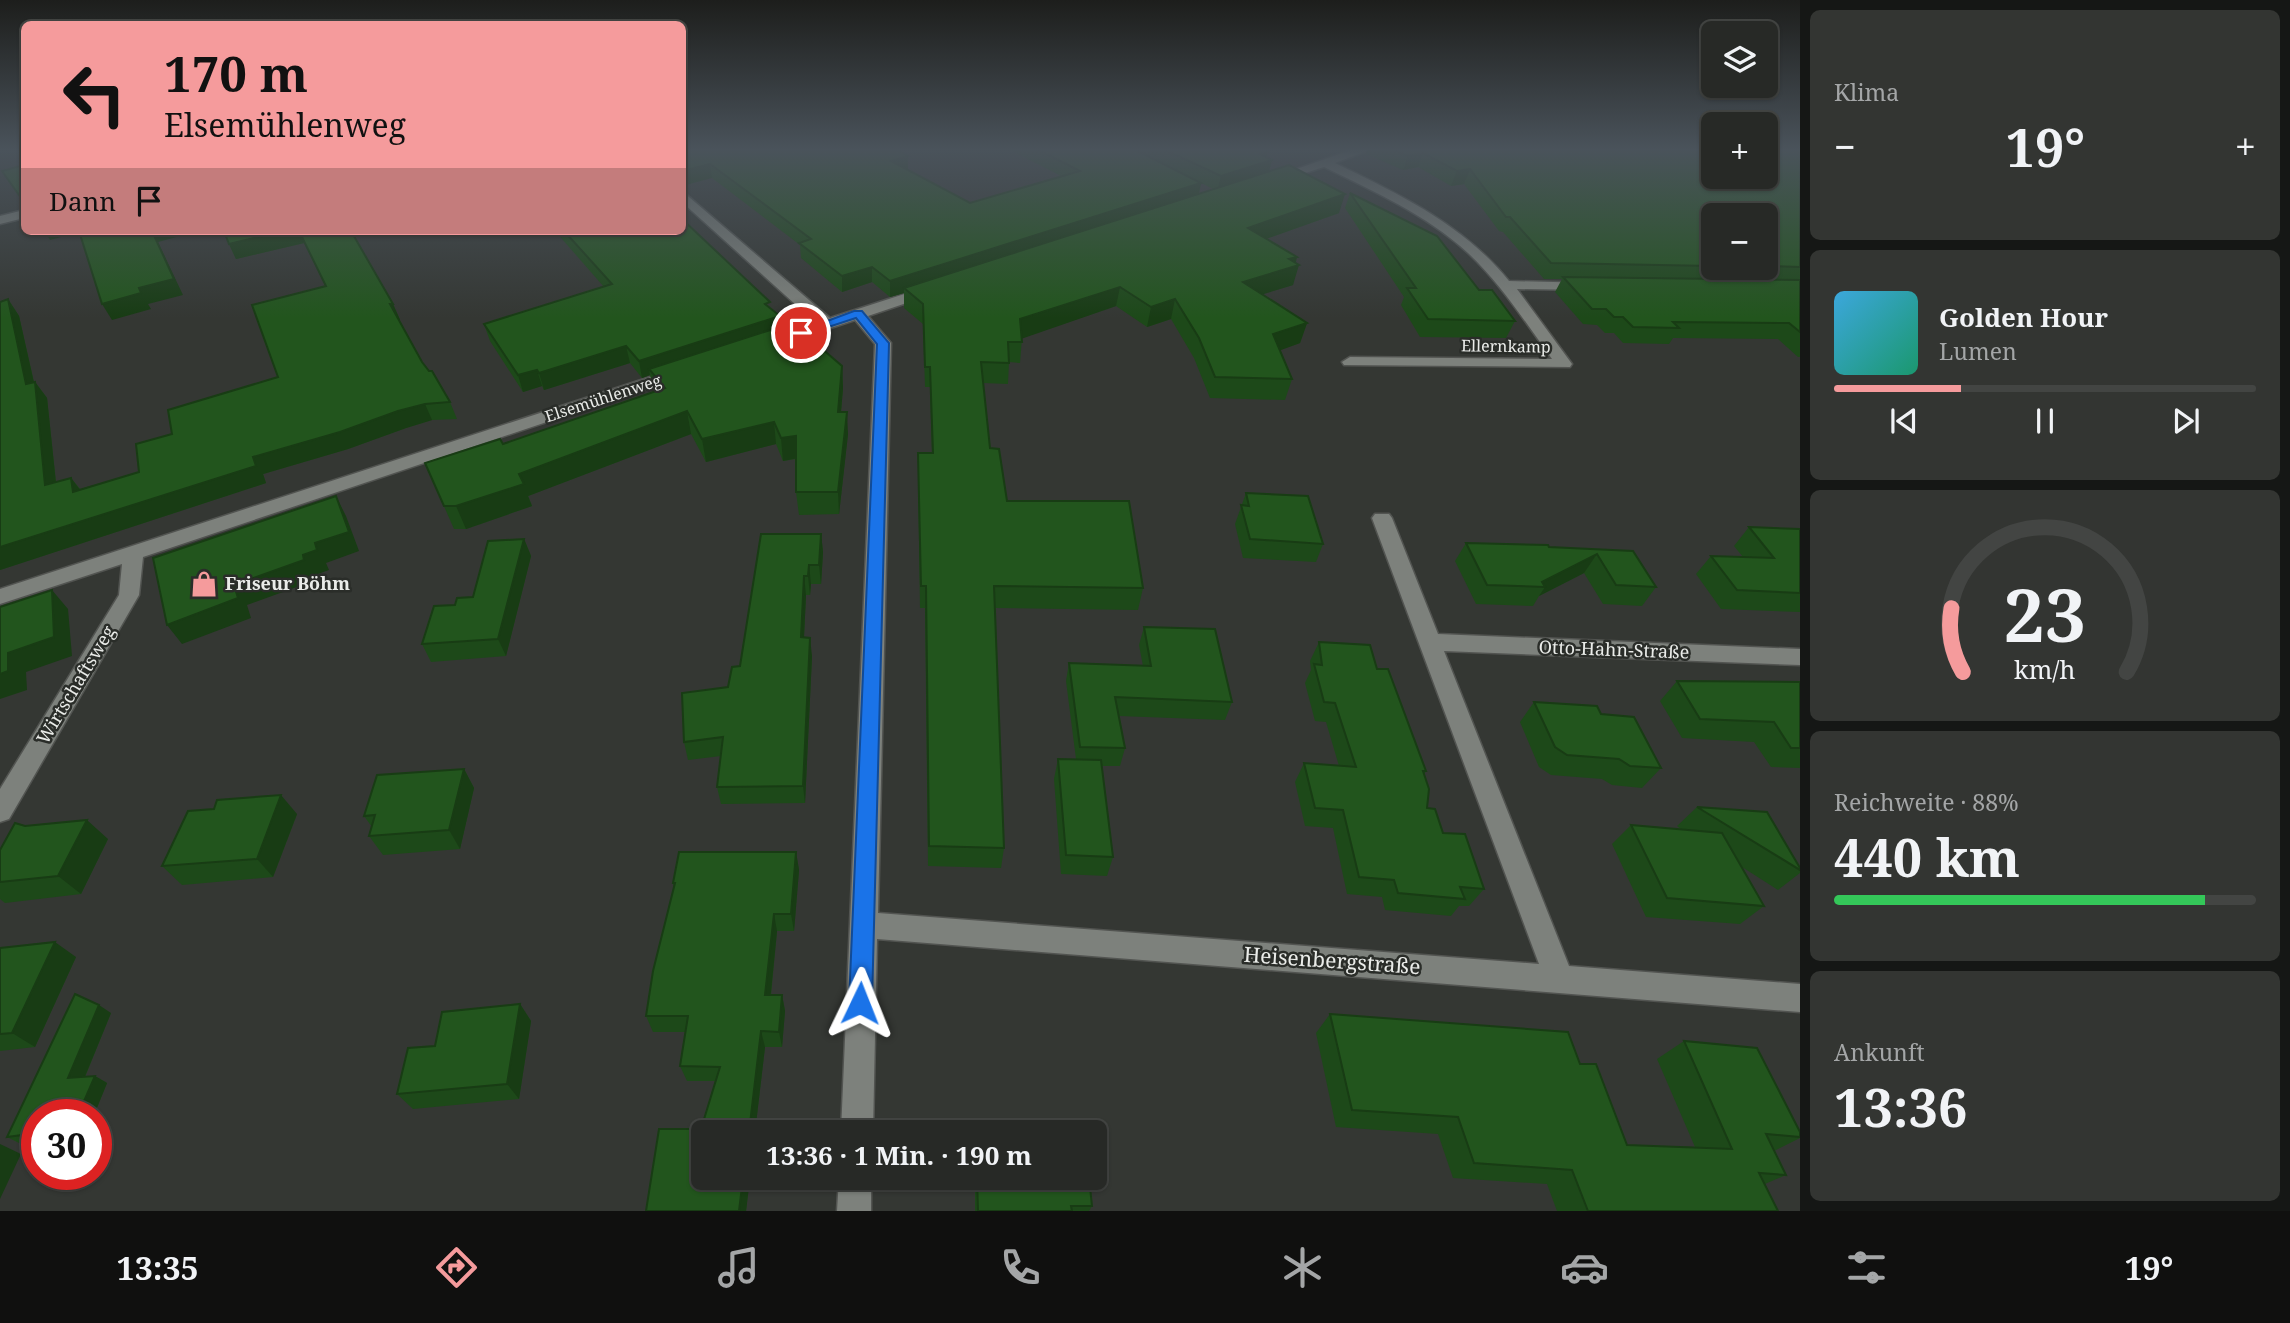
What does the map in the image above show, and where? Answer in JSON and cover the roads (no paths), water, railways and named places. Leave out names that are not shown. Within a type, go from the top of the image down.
[{"type":"street","points":[[694,206],[827,324]]},
{"type":"street","name":"Ellernkamp","points":[[1350,362],[1564,364],[1506,285],[1457,237],[1407,206]]},
{"type":"street","points":[[0,220],[21,215]]},
{"type":"street","points":[[761,346],[951,284]]},
{"type":"street","points":[[1506,285],[1599,286]]},
{"type":"street","points":[[856,1120],[883,343],[858,314]]},
{"type":"street","name":"Elsemühlenweg","points":[[0,597],[694,368]]},
{"type":"street","points":[[1382,518],[1559,978]]},
{"type":"street","name":"Wirtschaftsweg","points":[[0,811],[129,595],[133,552]]},
{"type":"street","name":"Otto-Hahn-Straße","points":[[1429,642],[1800,657]]},
{"type":"street","name":"Heisenbergstraße","points":[[863,925],[1800,999]]},
{"type":"street","points":[[854,1211],[855,1190]]},
{"type":"place","name":"Friseur Böhm","points":[[204,584]]}]
